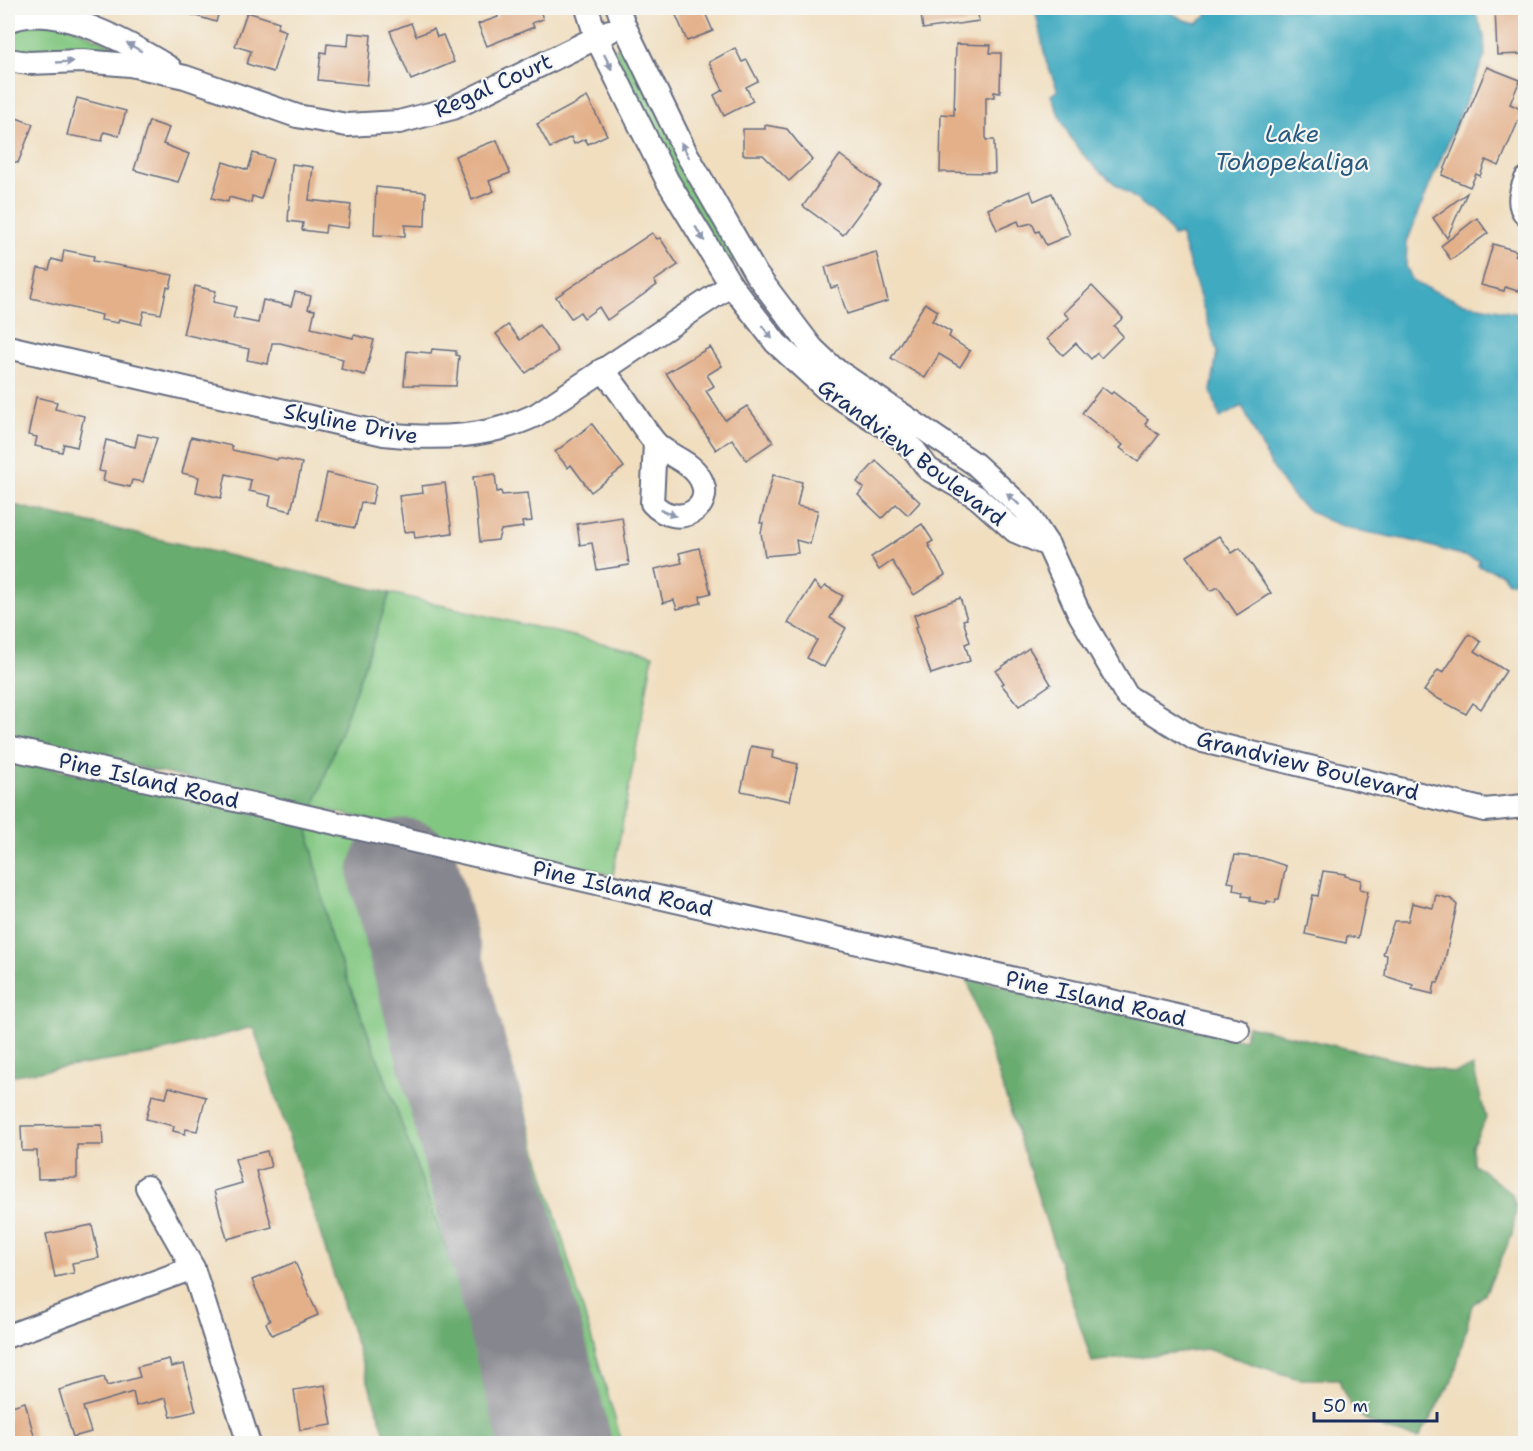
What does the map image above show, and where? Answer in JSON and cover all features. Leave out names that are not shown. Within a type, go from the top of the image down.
[{"type":"street","name":"Grandview Boulevard","points":[[587,8],[596,37],[667,180],[731,285],[776,343],[825,388],[896,434],[915,451],[928,469],[977,498],[1015,531],[1048,545]]},
{"type":"street","name":"Regal Court","points":[[8,21],[28,15],[53,15],[81,21],[106,30],[184,77]]},
{"type":"street","name":"Grandview Boulevard","points":[[621,16],[685,151],[756,273],[812,348],[832,367],[975,464],[1025,510],[1048,545],[1080,615],[1127,696],[1195,739],[1485,810],[1524,806]]},
{"type":"street","name":"Regal Court","points":[[8,60],[28,63],[110,62],[184,77],[297,116],[347,125],[399,122],[453,108],[596,37],[621,16]]},
{"type":"street","points":[[1526,179],[1520,197],[1521,210],[1526,215]]},
{"type":"street","name":"Skyline Drive","points":[[8,347],[384,434],[455,437],[512,426],[536,415],[731,285]]},
{"type":"street","points":[[602,370],[616,384],[655,443]]},
{"type":"street","name":"Pine Island Road","points":[[8,748],[1238,1030]]},
{"type":"street","points":[[147,1188],[193,1268],[249,1443]]},
{"type":"street","points":[[8,1336],[193,1268]]},
{"type":"green space","points":[[58,21],[140,58],[12,53],[8,48],[10,27]]},
{"type":"green space","points":[[627,46],[738,258],[735,261],[725,261],[684,193],[615,52],[617,47]]},
{"type":"green space","points":[[13,505],[390,593],[314,807],[8,738],[8,530]]},
{"type":"green space","points":[[390,593],[653,655],[613,875],[314,807]]},
{"type":"green space","points":[[8,758],[307,825],[331,938],[383,1072],[515,1443],[388,1443],[254,1029],[248,1028],[154,1054],[8,1076]]},
{"type":"green space","points":[[307,825],[451,857],[622,1443],[515,1443],[383,1072],[331,938]]},
{"type":"green space","points":[[967,978],[1244,1040],[1248,1026],[1454,1073],[1473,1067],[1486,1118],[1472,1146],[1473,1163],[1512,1194],[1516,1209],[1512,1235],[1485,1294],[1472,1305],[1453,1380],[1419,1438],[1379,1427],[1368,1421],[1351,1405],[1339,1379],[1299,1379],[1206,1349],[1092,1362]]},
{"type":"water","name":"Lake Tohopekaliga","points":[[1035,8],[1163,8],[1184,20],[1197,23],[1206,16],[1208,8],[1473,8],[1484,34],[1485,56],[1407,242],[1406,266],[1412,279],[1418,284],[1460,302],[1525,315],[1525,582],[1508,582],[1502,574],[1478,566],[1479,560],[1417,542],[1354,529],[1324,519],[1297,501],[1281,481],[1242,406],[1220,418],[1211,391],[1217,351],[1180,234],[1173,236],[1143,204],[1096,168],[1070,137],[1051,95],[1058,91],[1046,61]]},
{"type":"building","points":[[180,8],[220,8],[216,22],[180,11]]},
{"type":"building","points":[[495,8],[539,8],[543,19],[532,23],[534,27],[487,46],[478,24],[498,17]]},
{"type":"building","points":[[673,8],[703,8],[713,31],[687,41]]},
{"type":"building","points":[[920,8],[977,8],[979,21],[923,29]]},
{"type":"building","points":[[1495,8],[1526,8],[1523,54],[1497,55]]},
{"type":"building","points":[[247,12],[279,22],[277,28],[286,31],[273,72],[247,64],[251,51],[235,46]]},
{"type":"building","points":[[411,23],[416,36],[434,29],[437,37],[443,35],[454,62],[411,80],[390,31]]},
{"type":"building","points":[[349,33],[371,35],[367,85],[318,80],[321,52],[326,53],[327,44],[348,46]]},
{"type":"building","points":[[956,44],[991,45],[990,53],[1001,53],[1000,93],[994,92],[994,97],[986,97],[986,140],[994,140],[995,173],[940,172],[941,114],[954,115]]},
{"type":"building","points":[[735,48],[742,62],[747,60],[758,81],[746,87],[753,101],[724,116],[714,95],[723,90],[709,62]]},
{"type":"building","points":[[1487,67],[1520,80],[1510,104],[1523,110],[1499,166],[1486,160],[1480,176],[1476,174],[1470,187],[1442,175]]},
{"type":"building","points":[[587,97],[607,135],[588,144],[585,139],[574,144],[571,137],[550,148],[537,124]]},
{"type":"building","points":[[77,98],[126,111],[119,136],[104,132],[102,141],[67,135]]},
{"type":"building","points":[[8,115],[33,124],[18,163],[8,160]]},
{"type":"building","points":[[149,121],[169,128],[163,144],[189,154],[178,182],[134,170]]},
{"type":"building","points":[[765,125],[787,129],[812,160],[789,181],[763,155],[743,155],[743,129],[765,129]]},
{"type":"building","points":[[497,140],[510,173],[489,181],[494,191],[472,200],[455,156]]},
{"type":"building","points":[[253,153],[273,159],[261,199],[252,196],[251,203],[229,197],[228,202],[212,198],[223,162],[248,170]]},
{"type":"building","points":[[840,155],[880,185],[843,235],[803,206]]},
{"type":"building","points":[[292,164],[313,167],[309,200],[351,205],[348,228],[326,225],[325,233],[302,230],[303,223],[288,221]]},
{"type":"building","points":[[376,187],[426,192],[425,226],[405,225],[405,236],[374,235]]},
{"type":"building","points":[[1030,191],[1034,201],[1052,193],[1070,235],[1046,245],[1032,223],[1020,226],[1018,221],[997,230],[988,209]]},
{"type":"building","points":[[1467,193],[1447,238],[1433,218]]},
{"type":"building","points":[[1477,218],[1488,233],[1451,260],[1441,246]]},
{"type":"building","points":[[652,233],[657,239],[660,238],[678,265],[654,281],[657,285],[607,320],[599,307],[584,318],[580,312],[571,318],[556,297]]},
{"type":"building","points":[[1493,244],[1517,251],[1515,255],[1523,258],[1521,265],[1526,266],[1526,289],[1520,287],[1518,291],[1505,287],[1504,291],[1481,285]]},
{"type":"building","points":[[64,250],[94,256],[93,261],[173,275],[170,288],[167,287],[161,314],[144,311],[141,324],[119,319],[118,323],[101,320],[102,315],[31,298],[38,268],[49,270],[52,259],[62,262]]},
{"type":"building","points":[[876,252],[888,301],[847,314],[838,286],[831,288],[825,267]]},
{"type":"building","points":[[195,286],[216,291],[213,302],[236,307],[233,318],[258,323],[263,300],[291,306],[295,292],[311,296],[308,309],[315,310],[311,328],[353,338],[354,335],[374,340],[365,375],[341,369],[343,359],[280,343],[272,343],[268,364],[247,360],[249,349],[183,334]]},
{"type":"building","points":[[1092,286],[1123,318],[1114,326],[1123,336],[1101,358],[1097,353],[1091,359],[1076,343],[1063,355],[1047,339],[1069,318],[1064,313]]},
{"type":"building","points":[[925,303],[938,311],[932,321],[951,332],[949,337],[970,351],[960,367],[939,354],[925,378],[891,358]]},
{"type":"building","points":[[508,325],[520,340],[539,325],[558,351],[526,373],[496,334]]},
{"type":"building","points":[[710,347],[722,366],[707,375],[714,386],[706,391],[725,420],[747,406],[773,442],[746,460],[732,439],[716,450],[666,373]]},
{"type":"building","points":[[432,349],[456,351],[456,355],[459,356],[456,386],[404,385],[407,351],[431,353]]},
{"type":"building","points":[[1102,387],[1111,394],[1113,392],[1148,419],[1145,424],[1159,435],[1138,462],[1120,448],[1123,445],[1082,413]]},
{"type":"building","points":[[36,397],[57,402],[55,409],[84,416],[77,447],[64,444],[62,452],[35,446],[37,437],[28,435]]},
{"type":"building","points":[[592,424],[624,467],[591,492],[571,465],[568,468],[555,452]]},
{"type":"building","points":[[138,434],[157,438],[143,482],[132,480],[130,487],[103,481],[105,472],[99,471],[106,440],[135,447]]},
{"type":"building","points":[[191,437],[232,446],[232,450],[302,463],[291,511],[269,506],[271,496],[249,491],[251,480],[226,474],[221,498],[196,492],[199,477],[182,473]]},
{"type":"building","points":[[876,461],[920,502],[908,515],[896,504],[882,518],[858,495],[864,488],[857,482]]},
{"type":"building","points":[[327,473],[376,485],[372,504],[361,502],[355,528],[317,520]]},
{"type":"building","points":[[495,474],[497,492],[501,491],[502,495],[528,493],[532,521],[522,522],[523,527],[501,530],[498,540],[480,542],[473,477]]},
{"type":"building","points":[[773,475],[802,482],[797,506],[818,510],[810,544],[796,540],[798,553],[765,556],[761,533],[763,523],[760,523]]},
{"type":"building","points":[[445,483],[452,533],[415,538],[414,531],[404,532],[399,496],[423,493],[422,486]]},
{"type":"building","points":[[622,517],[629,565],[597,570],[592,543],[580,545],[577,524]]},
{"type":"building","points":[[922,524],[933,541],[928,544],[945,575],[914,595],[892,561],[879,570],[871,557]]},
{"type":"building","points":[[1219,536],[1232,553],[1240,548],[1271,593],[1237,615],[1218,587],[1211,591],[1187,556]]},
{"type":"building","points":[[699,548],[711,593],[700,596],[701,603],[677,609],[674,600],[663,603],[655,569],[682,563],[679,553]]},
{"type":"building","points":[[814,582],[821,590],[826,586],[843,596],[830,618],[846,628],[824,667],[807,658],[817,640],[788,623]]},
{"type":"building","points":[[960,598],[967,619],[963,620],[970,642],[965,644],[970,661],[931,674],[915,628],[918,627],[914,615]]},
{"type":"building","points":[[1469,634],[1481,642],[1475,651],[1506,671],[1481,709],[1473,703],[1466,714],[1424,691],[1438,670],[1443,673]]},
{"type":"building","points":[[1029,648],[1051,684],[1019,706],[1001,684],[1004,683],[996,671]]},
{"type":"building","points":[[751,746],[773,750],[772,758],[798,764],[790,801],[741,791]]},
{"type":"building","points":[[1235,855],[1262,858],[1286,866],[1279,899],[1276,899],[1275,903],[1250,901],[1250,897],[1242,896],[1243,892],[1233,890],[1234,883],[1228,882]]},
{"type":"building","points":[[1323,871],[1345,874],[1345,876],[1361,880],[1360,889],[1368,891],[1358,938],[1347,936],[1346,943],[1305,934],[1313,895],[1318,896]]},
{"type":"building","points":[[1436,895],[1451,899],[1457,905],[1442,973],[1438,983],[1435,982],[1433,994],[1412,989],[1413,985],[1385,976],[1387,955],[1383,954],[1394,921],[1408,921],[1412,903],[1433,908]]},
{"type":"building","points":[[169,1087],[206,1097],[197,1131],[186,1129],[185,1134],[173,1131],[174,1126],[146,1119],[152,1095],[166,1098]]},
{"type":"building","points":[[102,1125],[103,1145],[77,1145],[77,1178],[38,1179],[37,1151],[22,1151],[21,1126]]},
{"type":"building","points":[[267,1151],[271,1167],[256,1171],[272,1227],[227,1239],[214,1191],[242,1183],[235,1159]]},
{"type":"building","points":[[92,1225],[99,1258],[72,1263],[74,1273],[55,1277],[46,1234]]},
{"type":"building","points":[[295,1262],[318,1315],[272,1335],[266,1323],[270,1321],[252,1280]]},
{"type":"building","points":[[169,1359],[171,1367],[184,1364],[196,1411],[171,1417],[166,1398],[136,1406],[133,1392],[83,1407],[91,1432],[73,1437],[59,1390],[104,1377],[107,1386],[140,1377],[137,1367]]},
{"type":"building","points":[[325,1385],[332,1425],[300,1430],[294,1390]]},
{"type":"building","points":[[25,1402],[36,1443],[8,1443],[8,1407]]},
{"type":"runway","points":[[404,874],[556,1444]]}]
